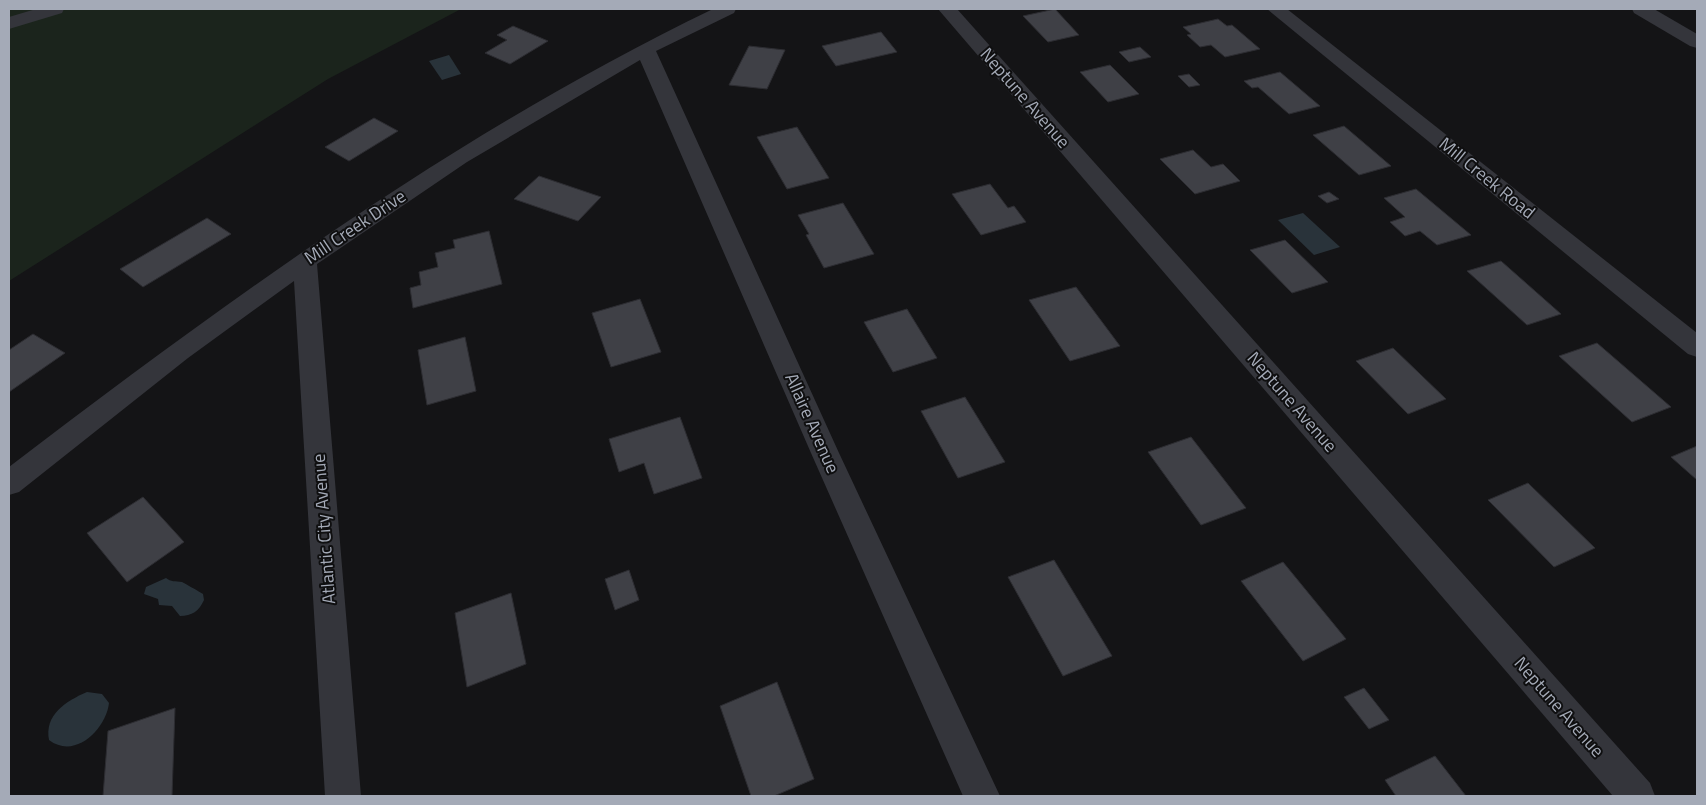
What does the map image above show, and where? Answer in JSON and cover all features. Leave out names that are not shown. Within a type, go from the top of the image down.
[{"type":"street","points":[[9,23],[55,9]]},
{"type":"street","name":"Mill Creek Drive","points":[[9,483],[179,350],[305,261],[459,157],[645,49],[727,9]]},
{"type":"street","name":"Neptune Avenue","points":[[947,9],[1637,796]]},
{"type":"street","name":"Mill Creek Road","points":[[1276,9],[1697,347]]},
{"type":"street","points":[[1641,9],[1697,42]]},
{"type":"street","name":"Allaire Avenue","points":[[645,49],[825,453],[982,796]]},
{"type":"street","name":"Atlantic City Avenue","points":[[305,261],[343,796]]},
{"type":"shaded area","points":[[9,9],[461,9],[328,79],[9,281]]},
{"type":"shaded area","points":[[449,55],[461,74],[442,80],[429,61]]},
{"type":"shaded area","points":[[1303,213],[1340,247],[1314,255],[1278,220]]},
{"type":"shaded area","points":[[166,578],[171,581],[182,582],[203,594],[204,600],[200,607],[192,614],[180,616],[172,606],[159,605],[158,599],[144,594],[146,587]]},
{"type":"shaded area","points":[[87,692],[102,694],[109,703],[107,713],[96,731],[79,744],[69,746],[59,745],[49,740],[48,731],[53,716],[64,705]]},
{"type":"building","points":[[1055,9],[1079,35],[1048,42],[1023,16]]},
{"type":"building","points":[[1218,19],[1227,26],[1232,25],[1260,49],[1225,57],[1211,45],[1200,47],[1187,35],[1191,34],[1183,27]]},
{"type":"building","points":[[513,26],[548,41],[510,64],[485,53],[507,40],[497,35]]},
{"type":"building","points":[[881,32],[897,52],[836,66],[822,46]]},
{"type":"building","points":[[749,46],[785,50],[767,89],[729,85]]},
{"type":"building","points":[[1140,47],[1151,57],[1129,62],[1119,52]]},
{"type":"building","points":[[1110,65],[1139,94],[1108,102],[1080,72]]},
{"type":"building","points":[[1280,72],[1320,106],[1289,114],[1258,87],[1252,88],[1244,81]]},
{"type":"building","points":[[1189,74],[1200,85],[1189,87],[1178,76]]},
{"type":"building","points":[[374,118],[398,131],[349,161],[325,147]]},
{"type":"building","points":[[1344,126],[1391,166],[1359,175],[1313,135]]},
{"type":"building","points":[[797,127],[829,178],[787,189],[757,137]]},
{"type":"building","points":[[1193,150],[1211,167],[1223,164],[1240,181],[1195,194],[1160,159]]},
{"type":"building","points":[[539,176],[601,197],[578,221],[514,199]]},
{"type":"building","points":[[990,184],[1008,208],[1014,206],[1026,222],[981,235],[952,194]]},
{"type":"building","points":[[1416,189],[1471,235],[1437,245],[1420,231],[1405,236],[1390,222],[1405,217],[1384,198]]},
{"type":"building","points":[[1329,192],[1339,199],[1327,203],[1318,196]]},
{"type":"building","points":[[843,203],[874,254],[824,268],[806,235],[809,234],[798,215]]},
{"type":"building","points":[[207,218],[231,234],[143,287],[120,269]]},
{"type":"building","points":[[489,231],[502,284],[413,308],[410,288],[421,285],[419,272],[438,267],[435,253],[455,248],[453,240]]},
{"type":"building","points":[[1285,240],[1328,282],[1292,293],[1250,250]]},
{"type":"building","points":[[1501,261],[1561,314],[1527,325],[1467,271]]},
{"type":"building","points":[[1076,287],[1120,346],[1070,361],[1029,300]]},
{"type":"building","points":[[640,299],[661,352],[611,367],[592,313]]},
{"type":"building","points":[[907,309],[937,358],[893,372],[864,322]]},
{"type":"building","points":[[33,334],[65,353],[9,392],[9,350]]},
{"type":"building","points":[[465,337],[476,391],[427,405],[418,350]]},
{"type":"building","points":[[1597,343],[1671,407],[1632,422],[1559,356]]},
{"type":"building","points":[[1393,348],[1446,399],[1408,414],[1356,361]]},
{"type":"building","points":[[965,397],[1005,462],[958,478],[921,411]]},
{"type":"building","points":[[680,417],[702,478],[654,494],[644,463],[619,472],[609,439]]},
{"type":"building","points":[[1191,437],[1246,508],[1201,525],[1148,452]]},
{"type":"building","points":[[1697,446],[1697,480],[1671,457]]},
{"type":"building","points":[[1528,483],[1595,548],[1554,567],[1488,500]]},
{"type":"building","points":[[143,497],[184,542],[127,582],[87,533]]},
{"type":"building","points":[[1054,560],[1112,656],[1063,676],[1008,577]]},
{"type":"building","points":[[1283,562],[1346,639],[1303,661],[1241,581]]},
{"type":"building","points":[[629,570],[639,600],[615,610],[605,579]]},
{"type":"building","points":[[511,593],[526,664],[467,687],[455,613]]},
{"type":"building","points":[[777,682],[814,779],[774,796],[751,796],[720,706]]},
{"type":"building","points":[[1364,688],[1389,720],[1369,729],[1344,697]]},
{"type":"building","points":[[175,708],[172,796],[103,796],[108,731]]},
{"type":"building","points":[[1435,756],[1466,796],[1396,796],[1385,780]]}]
